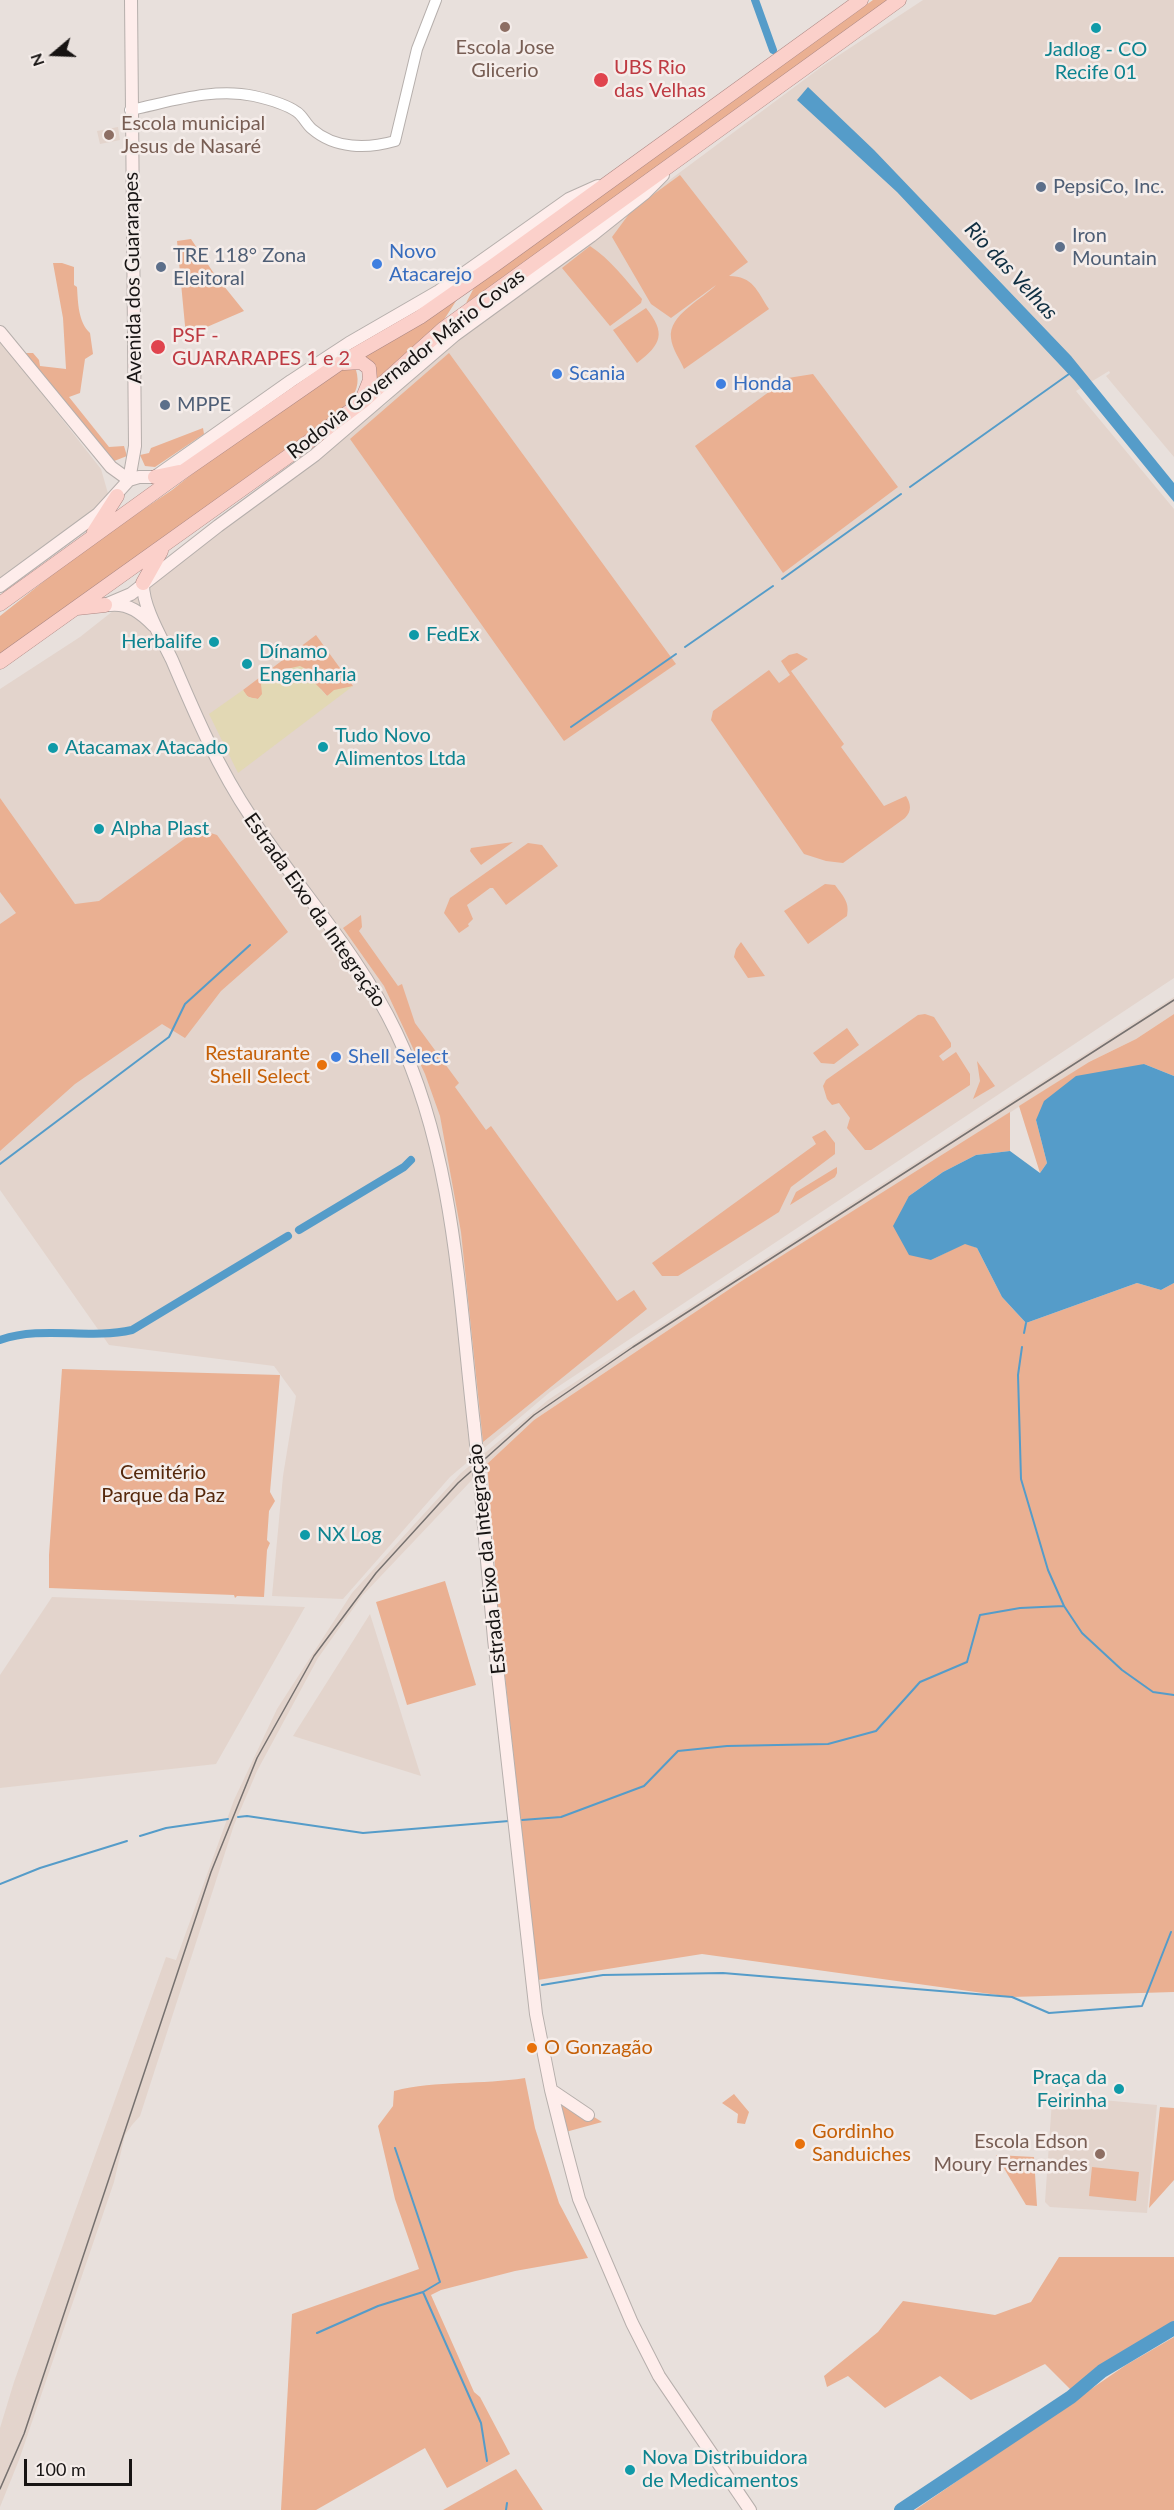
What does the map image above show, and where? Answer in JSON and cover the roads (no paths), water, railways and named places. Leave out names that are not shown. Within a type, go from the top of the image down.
[{"type":"highway","name":"Rodovia Governador Mário Covas","points":[[0,604],[337,364],[420,317],[861,0]]},
{"type":"highway","name":"Rodovia Governador Mário Covas","points":[[0,662],[362,402],[443,329],[899,0]]},
{"type":"highway","points":[[337,364],[361,362],[369,368],[370,380],[362,402]]},
{"type":"highway","points":[[155,477],[184,471]]},
{"type":"highway","points":[[87,542],[117,496]]},
{"type":"highway","points":[[143,583],[152,564],[167,543]]},
{"type":"highway","points":[[75,608],[105,605]]},
{"type":"main road","name":"Avenida dos Guararapes","points":[[129,480],[135,448],[130,110],[131,0]]},
{"type":"main road","points":[[105,605],[128,596],[315,455],[455,335],[540,274],[645,193],[671,165]]},
{"type":"main road","points":[[0,586],[87,522],[117,496],[129,480],[139,477],[155,477],[301,374],[349,343],[439,291],[569,199],[616,178]]},
{"type":"main road","points":[[0,332],[111,467],[129,480]]},
{"type":"main road","name":"Avenida dos Guararapes","points":[[135,448],[143,470],[155,477]]},
{"type":"main road","points":[[111,467],[117,496]]},
{"type":"main road","name":"Estrada Eixo da Integração","points":[[143,583],[144,597],[214,755],[233,789],[380,1000],[404,1050],[428,1118],[453,1242],[536,2014],[551,2090],[579,2199],[632,2324],[658,2376],[750,2510]]},
{"type":"main road","name":"Estrada Eixo da Integração","points":[[105,605],[119,604],[133,608],[159,632]]},
{"type":"main road","points":[[551,2090],[588,2115]]},
{"type":"street","points":[[130,110],[207,95],[231,93],[253,96],[294,110],[310,128],[334,142],[363,146],[395,141],[417,49],[436,0]]},
{"type":"water","points":[[808,87],[874,150],[1071,356],[1174,483],[1174,502],[1075,381],[897,192],[797,100]]},
{"type":"water","points":[[1144,1064],[1174,1076],[1174,1283],[1161,1290],[1137,1283],[1026,1323],[1002,1297],[977,1248],[965,1244],[931,1260],[909,1255],[893,1226],[909,1196],[943,1172],[976,1155],[1010,1151],[1040,1173],[1047,1163],[1036,1120],[1044,1101],[1076,1076]]},
{"type":"waterway","name":"Rio das Velhas","points":[[755,0],[773,50]]},
{"type":"waterway","points":[[910,487],[1069,374]]},
{"type":"waterway","points":[[782,579],[901,494]]},
{"type":"waterway","points":[[685,647],[773,586]]},
{"type":"waterway","points":[[571,727],[676,654]]},
{"type":"waterway","points":[[0,1164],[169,1037],[185,1004],[250,945]]},
{"type":"waterway","points":[[299,1230],[404,1167],[411,1160]]},
{"type":"waterway","points":[[0,1340],[33,1334],[99,1334],[132,1330],[288,1236]]},
{"type":"waterway","points":[[1024,1333],[1026,1323]]},
{"type":"waterway","points":[[1022,1347],[1018,1375],[1021,1479],[1048,1570],[1064,1606]]},
{"type":"waterway","points":[[522,1820],[561,1817],[644,1786],[678,1751],[727,1746],[828,1744],[876,1731],[920,1682],[967,1662],[980,1615],[1020,1608],[1064,1606],[1082,1633],[1122,1670],[1153,1692],[1174,1695]]},
{"type":"waterway","points":[[238,1817],[247,1816],[363,1833],[509,1821]]},
{"type":"waterway","points":[[140,1836],[166,1828],[228,1819]]},
{"type":"waterway","points":[[0,1884],[40,1868],[127,1841]]},
{"type":"waterway","points":[[542,1985],[603,1975],[723,1973],[1012,1997],[1049,2013],[1142,2006],[1171,1932]]},
{"type":"waterway","points":[[395,2148],[440,2282],[423,2292],[481,2423],[487,2461]]},
{"type":"waterway","points":[[317,2333],[378,2306],[423,2292]]},
{"type":"waterway","points":[[901,2510],[1071,2397],[1102,2371],[1174,2328]]},
{"type":"waterway","points":[[506,2510],[507,2503]]},
{"type":"tram line","points":[[0,2489],[24,2434],[211,1872],[257,1758],[314,1656],[376,1573],[458,1483],[534,1415],[633,1347],[1174,1000]]},
{"type":"place","name":"Escola Jose Glicerio","points":[[505,27]]},
{"type":"place","name":"Jadlog - CO Recife 01","points":[[1096,28]]},
{"type":"place","name":"UBS Rio das Velhas","points":[[601,80]]},
{"type":"place","name":"Escola municipal Jesus de Nasaré","points":[[109,135]]},
{"type":"place","name":"PepsiCo, Inc.","points":[[1041,187]]},
{"type":"place","name":"Iron Mountain","points":[[1060,247]]},
{"type":"place","name":"Novo Atacarejo","points":[[377,264]]},
{"type":"place","name":"TRE 118° Zona Eleitoral","points":[[161,267]]},
{"type":"place","name":"PSF - GUARARAPES 1 e 2","points":[[158,347]]},
{"type":"place","name":"Scania","points":[[557,374]]},
{"type":"place","name":"Honda","points":[[721,384]]},
{"type":"place","name":"MPPE","points":[[165,405]]},
{"type":"place","name":"FedEx","points":[[414,635]]},
{"type":"place","name":"Herbalife","points":[[214,642]]},
{"type":"place","name":"Dínamo Engenharia","points":[[247,664]]},
{"type":"place","name":"Tudo Novo Alimentos Ltda","points":[[323,747]]},
{"type":"place","name":"Atacamax Atacado","points":[[53,748]]},
{"type":"place","name":"Alpha Plast","points":[[99,829]]},
{"type":"place","name":"Shell Select","points":[[336,1057]]},
{"type":"place","name":"Restaurante Shell Select","points":[[322,1065]]},
{"type":"place","name":"NX Log","points":[[305,1535]]},
{"type":"place","name":"O Gonzagão","points":[[532,2048]]},
{"type":"place","name":"Praça da Feirinha","points":[[1119,2089]]},
{"type":"place","name":"Gordinho Sanduiches","points":[[800,2144]]},
{"type":"place","name":"Escola Edson Moury Fernandes","points":[[1100,2154]]},
{"type":"place","name":"Nova Distribuidora de Medicamentos","points":[[630,2470]]},
{"type":"park label","name":"Cemitério Parque da Paz","points":[[163,1484]]}]
